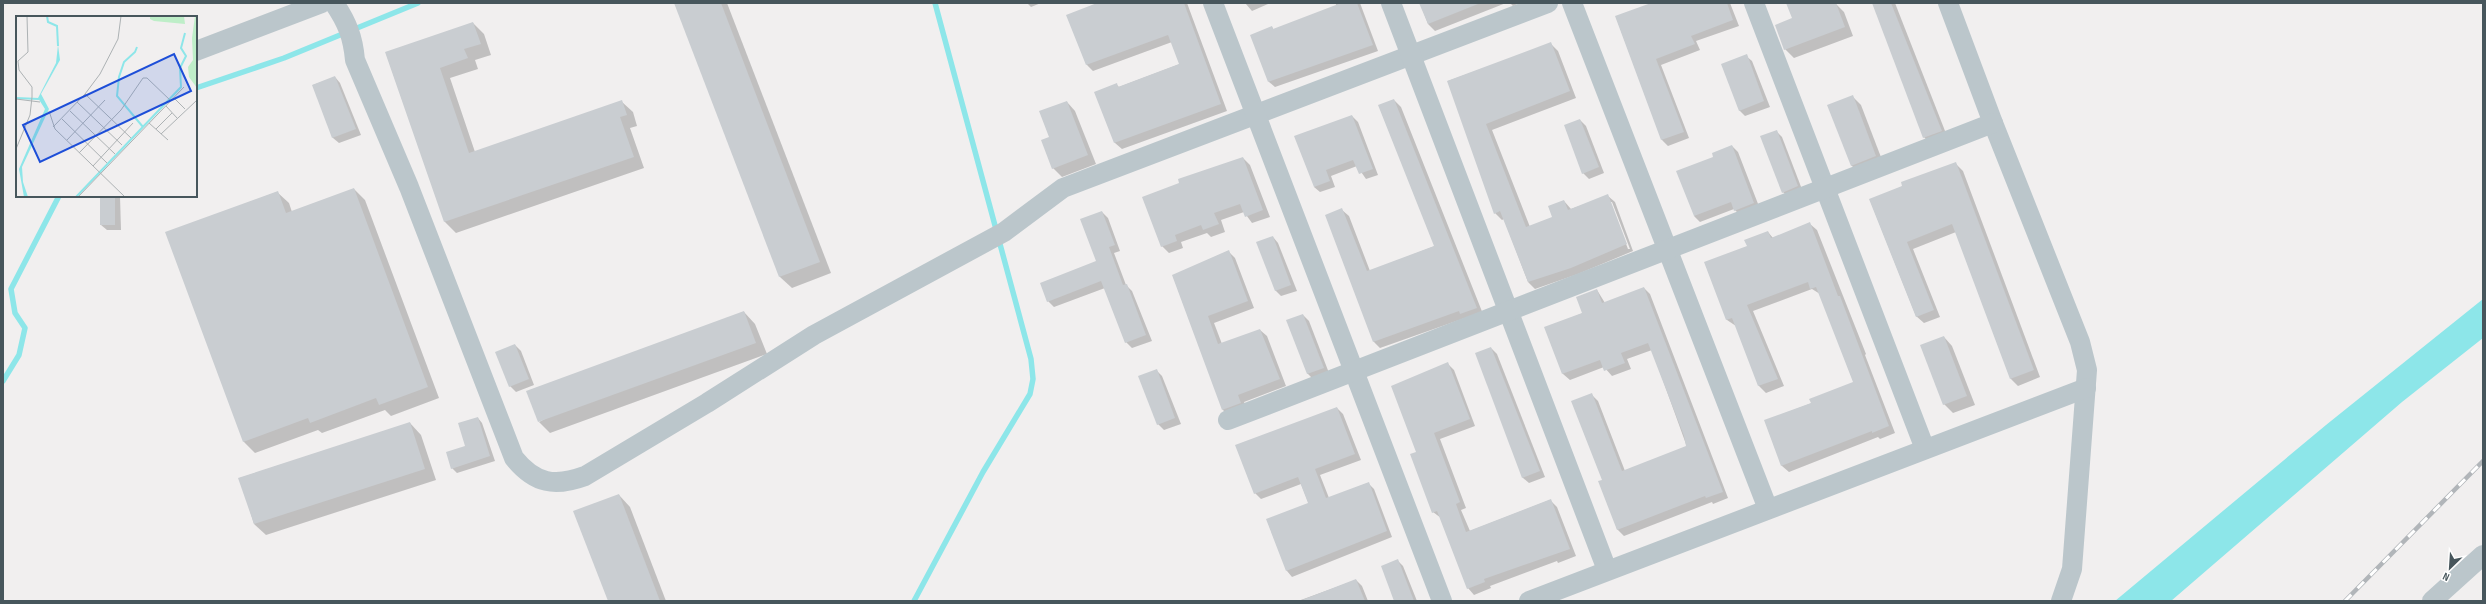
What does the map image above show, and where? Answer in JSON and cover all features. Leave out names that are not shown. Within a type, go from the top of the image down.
[{"type":"street","points":[[197,51],[279,11],[322,3]]},
{"type":"street","points":[[334,3],[350,32],[355,60],[409,187],[514,458],[525,472],[543,480],[565,483],[585,476],[707,403],[814,334],[998,235],[1063,188],[1548,3]]},
{"type":"street","points":[[1213,3],[1442,601]]},
{"type":"street","points":[[1391,3],[1606,570]]},
{"type":"street","points":[[1572,3],[1768,508]]},
{"type":"street","points":[[1754,3],[1925,449]]},
{"type":"street","points":[[1948,3],[1993,124],[2080,342],[2088,370],[2072,569],[2061,601]]},
{"type":"street","points":[[1228,420],[1993,124]]},
{"type":"street","points":[[1529,601],[1768,508],[2086,388]]},
{"type":"street","points":[[2432,601],[2483,556]]},
{"type":"water","points":[[2483,299],[2483,338],[2402,402],[2171,601],[2115,601],[2326,425]]},
{"type":"building","points":[[674,3],[721,3],[820,262],[779,277]]},
{"type":"building","points":[[1097,3],[1184,3],[1221,104],[1114,143],[1094,92],[1117,83],[1118,87],[1179,64],[1168,35],[1086,65],[1066,15]]},
{"type":"building","points":[[1341,3],[1357,3],[1373,45],[1268,82],[1250,35],[1272,26],[1273,29]]},
{"type":"building","points":[[1419,3],[1478,3],[1478,4],[1428,24]]},
{"type":"building","points":[[1651,3],[1727,3],[1733,20],[1691,36],[1695,44],[1656,59],[1684,132],[1661,140],[1615,16]]},
{"type":"building","points":[[1786,3],[1836,3],[1845,27],[1784,50],[1775,25],[1792,18]]},
{"type":"building","points":[[1872,3],[1891,3],[1942,131],[1923,138]]},
{"type":"building","points":[[473,22],[481,44],[464,49],[468,58],[440,68],[469,153],[622,100],[627,115],[620,117],[634,157],[444,222],[385,52]]},
{"type":"building","points":[[1551,42],[1570,91],[1486,124],[1526,227],[1552,217],[1548,206],[1564,200],[1568,210],[1608,194],[1627,244],[1571,268],[1528,282],[1500,211],[1494,214],[1447,81]]},
{"type":"building","points":[[1747,54],[1764,101],[1739,111],[1721,64]]},
{"type":"building","points":[[335,76],[356,129],[332,138],[312,85]]},
{"type":"building","points":[[1853,95],[1876,156],[1851,166],[1827,105]]},
{"type":"building","points":[[1394,99],[1477,308],[1460,314],[1459,311],[1373,342],[1325,215],[1342,208],[1367,271],[1434,246],[1378,105]]},
{"type":"building","points":[[1067,101],[1088,155],[1052,169],[1041,140],[1049,137],[1039,111]]},
{"type":"building","points":[[1352,115],[1373,169],[1359,174],[1353,160],[1326,170],[1330,181],[1314,187],[1294,136]]},
{"type":"building","points":[[1580,119],[1599,167],[1582,174],[1564,125]]},
{"type":"building","points":[[1777,130],[1798,186],[1782,193],[1760,136]]},
{"type":"building","points":[[1732,145],[1754,203],[1734,211],[1731,202],[1694,216],[1676,171],[1713,157],[1712,153]]},
{"type":"building","points":[[1243,157],[1263,210],[1245,217],[1240,204],[1214,213],[1219,224],[1203,230],[1201,225],[1175,235],[1177,241],[1161,247],[1142,197],[1179,183],[1178,179]]},
{"type":"building","points":[[1956,162],[2034,370],[2010,379],[1952,224],[1907,242],[1934,310],[1916,317],[1869,199],[1902,186],[1901,182]]},
{"type":"building","points":[[354,188],[428,387],[379,405],[376,398],[310,423],[308,418],[243,442],[165,232],[278,191],[286,213]]},
{"type":"building","points":[[100,197],[115,197],[115,225],[100,225]]},
{"type":"building","points":[[1102,211],[1115,245],[1109,247],[1123,285],[1127,284],[1146,335],[1125,343],[1101,281],[1047,302],[1040,283],[1096,261],[1080,219]]},
{"type":"building","points":[[1810,222],[1838,296],[1840,296],[1889,426],[1872,433],[1872,431],[1781,466],[1764,420],[1811,403],[1809,399],[1853,382],[1816,287],[1810,289],[1808,282],[1747,305],[1778,379],[1758,386],[1732,318],[1726,320],[1704,262],[1747,246],[1744,240],[1768,231],[1771,238]]},
{"type":"building","points":[[1273,236],[1291,285],[1275,291],[1256,242]]},
{"type":"building","points":[[1229,250],[1248,301],[1208,316],[1218,344],[1260,329],[1280,379],[1238,395],[1241,403],[1222,410],[1172,275]]},
{"type":"building","points":[[1644,287],[1723,492],[1706,498],[1705,496],[1617,530],[1598,481],[1602,480],[1571,401],[1592,393],[1622,471],[1686,446],[1684,436],[1648,343],[1621,353],[1625,363],[1604,371],[1600,360],[1562,374],[1544,327],[1582,313],[1576,297],[1597,289],[1602,303]]},
{"type":"building","points":[[744,311],[756,343],[538,422],[526,391]]},
{"type":"building","points":[[1303,314],[1324,368],[1307,374],[1286,320]]},
{"type":"building","points":[[1944,336],[1967,396],[1943,405],[1920,345]]},
{"type":"building","points":[[515,344],[529,379],[509,387],[495,352]]},
{"type":"building","points":[[1491,347],[1540,471],[1522,478],[1475,353]]},
{"type":"building","points":[[1448,362],[1470,419],[1434,433],[1460,502],[1456,504],[1466,532],[1551,499],[1570,549],[1484,579],[1485,582],[1467,589],[1437,511],[1432,513],[1410,454],[1416,452],[1391,386]]},
{"type":"building","points":[[1157,369],[1175,418],[1157,425],[1138,376]]},
{"type":"building","points":[[1337,407],[1355,454],[1315,469],[1326,498],[1369,482],[1387,531],[1286,571],[1266,519],[1308,503],[1298,477],[1254,494],[1235,445]]},
{"type":"building","points":[[478,417],[490,456],[451,469],[446,452],[465,446],[458,423]]},
{"type":"building","points":[[410,422],[425,469],[254,524],[238,478]]},
{"type":"building","points":[[619,494],[660,601],[608,601],[573,511]]},
{"type":"building","points":[[1398,559],[1414,601],[1394,601],[1381,566]]},
{"type":"building","points":[[1356,579],[1365,601],[1302,601],[1302,600]]},
{"type":"waterway","points":[[197,88],[284,58],[418,3]]},
{"type":"waterway","points":[[914,601],[983,472],[1030,394],[1033,379],[1031,359],[935,3]]},
{"type":"waterway","points":[[3,381],[19,355],[25,328],[15,313],[11,289],[58,197]]},
{"type":"railway","points":[[2345,601],[2483,461]]}]
